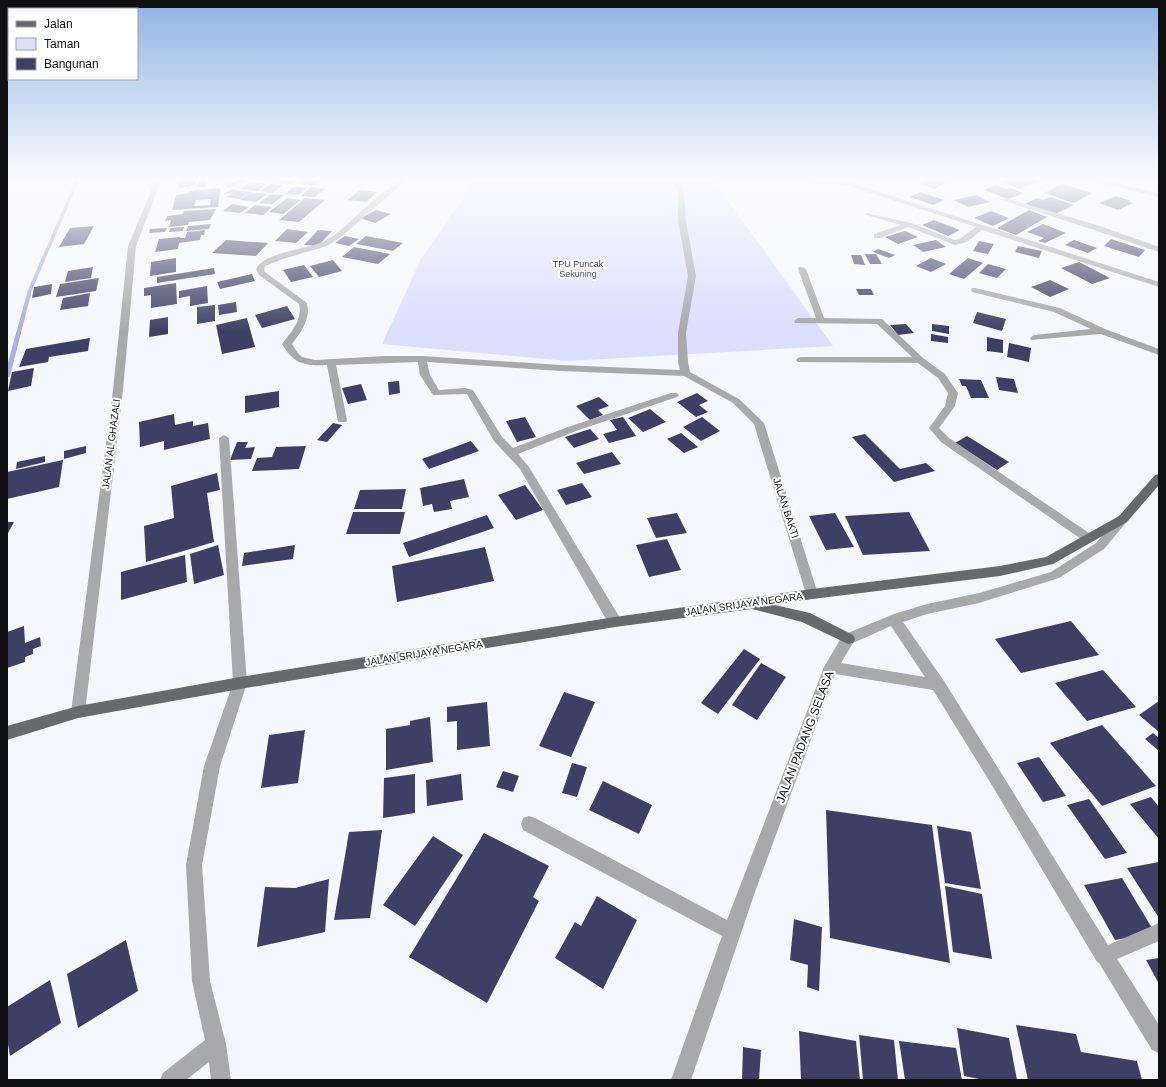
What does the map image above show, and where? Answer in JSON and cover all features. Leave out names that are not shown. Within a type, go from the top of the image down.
[{"type":"main road","points":[[1123,519],[1159,478]]},
{"type":"main road","name":"JALAN SRIJAYA NEGARA","points":[[7,733],[78,712],[240,682],[615,622],[812,594],[1007,570],[1049,561],[1123,519]]},
{"type":"main road","points":[[750,604],[804,617],[848,639]]},
{"type":"street","name":"JALAN AL GHAZALI","points":[[78,712],[118,390],[132,246],[139,230]]},
{"type":"street","points":[[344,230],[324,244],[280,257],[260,267],[262,273],[302,303],[305,309],[302,320],[287,344],[293,354],[299,359],[308,362],[331,363],[384,358],[422,359],[561,368],[686,373],[683,362],[682,333],[692,276],[684,230]]},
{"type":"street","points":[[877,236],[896,230]]},
{"type":"street","points":[[918,230],[955,243],[964,240],[977,230]]},
{"type":"street","points":[[989,230],[1159,285]]},
{"type":"street","points":[[1103,230],[1159,250]]},
{"type":"street","points":[[802,269],[821,321]]},
{"type":"street","points":[[975,290],[1057,310],[1102,331],[1159,352]]},
{"type":"street","points":[[798,321],[879,321],[920,360],[942,376],[953,393],[950,406],[934,428],[945,440],[1088,538]]},
{"type":"street","points":[[1034,338],[1102,331]]},
{"type":"street","points":[[422,359],[425,375],[434,391],[438,394],[465,391],[471,394],[498,440],[524,467],[615,622]]},
{"type":"street","points":[[801,360],[920,360]]},
{"type":"street","points":[[331,363],[342,420]]},
{"type":"street","name":"JALAN BAKTI","points":[[686,373],[736,402],[759,423],[812,594]]},
{"type":"street","points":[[510,453],[572,429],[674,394]]},
{"type":"street","points":[[221,1080],[216,1044],[201,982],[194,865],[212,766],[240,682],[224,438]]},
{"type":"street","points":[[848,639],[894,619],[927,609],[979,598],[1055,575],[1100,546],[1123,519]]},
{"type":"street","points":[[894,619],[939,685],[1103,956],[1159,1043]]},
{"type":"street","name":"JALAN PADANG SELASA","points":[[681,1080],[732,932],[831,667],[848,639]]},
{"type":"street","points":[[831,667],[939,685]]},
{"type":"street","points":[[529,824],[732,932]]},
{"type":"street","points":[[1103,956],[1159,932]]},
{"type":"street","points":[[170,1080],[216,1044]]},
{"type":"green space","name":"TPU Puncak Sekuning","points":[[441,230],[749,230],[833,346],[568,361],[382,344],[421,259]]},
{"type":"building","points":[[69,230],[92,230],[84,244],[59,247]]},
{"type":"building","points":[[150,230],[166,230],[165,232],[149,233]]},
{"type":"building","points":[[170,230],[183,230],[183,231],[169,232]]},
{"type":"building","points":[[205,230],[204,235],[201,235],[200,240],[179,243],[178,249],[155,252],[159,239],[185,238],[187,232]]},
{"type":"building","points":[[286,230],[308,232],[296,243],[275,241]]},
{"type":"building","points":[[318,230],[332,231],[318,246],[304,245]]},
{"type":"building","points":[[933,230],[960,230],[948,236]]},
{"type":"building","points":[[1002,230],[1025,230],[1016,235]]},
{"type":"building","points":[[1032,230],[1058,230],[1066,233],[1045,243],[1038,241],[1044,238],[1027,232]]},
{"type":"building","points":[[905,231],[918,237],[898,244],[885,237]]},
{"type":"building","points":[[345,236],[359,239],[349,246],[335,243]]},
{"type":"building","points":[[366,236],[403,243],[393,251],[356,244]]},
{"type":"building","points":[[1111,239],[1145,250],[1139,257],[1104,246]]},
{"type":"building","points":[[226,240],[268,243],[256,256],[212,253]]},
{"type":"building","points":[[936,240],[946,247],[923,252],[913,245]]},
{"type":"building","points":[[1074,240],[1097,248],[1088,253],[1065,245]]},
{"type":"building","points":[[979,241],[994,244],[988,254],[973,251]]},
{"type":"building","points":[[1018,246],[1042,251],[1039,258],[1015,252]]},
{"type":"building","points":[[354,247],[390,254],[378,264],[342,257]]},
{"type":"building","points":[[878,249],[895,255],[889,258],[873,252]]},
{"type":"building","points":[[865,254],[876,254],[882,264],[870,264]]},
{"type":"building","points":[[851,255],[861,255],[865,265],[854,264]]},
{"type":"building","points":[[176,258],[176,272],[150,276],[151,262]]},
{"type":"building","points":[[931,258],[946,264],[931,272],[916,266]]},
{"type":"building","points":[[968,258],[983,263],[964,279],[949,274]]},
{"type":"building","points":[[333,260],[342,271],[319,277],[310,266]]},
{"type":"building","points":[[1079,262],[1110,278],[1092,284],[1061,268]]},
{"type":"building","points":[[988,264],[1006,269],[997,278],[979,273]]},
{"type":"building","points":[[304,265],[313,277],[291,282],[283,270]]},
{"type":"building","points":[[93,267],[91,278],[65,282],[68,271]]},
{"type":"building","points":[[214,268],[215,274],[157,283],[157,277]]},
{"type":"building","points":[[252,274],[255,281],[220,289],[217,282]]},
{"type":"building","points":[[99,278],[96,291],[56,297],[60,284]]},
{"type":"building","points":[[1050,280],[1069,289],[1050,297],[1031,287]]},
{"type":"building","points":[[176,283],[177,304],[151,308],[151,295],[144,296],[144,288]]},
{"type":"building","points":[[52,284],[51,294],[32,298],[34,287]]},
{"type":"building","points":[[207,286],[208,303],[190,306],[190,296],[179,298],[179,291]]},
{"type":"building","points":[[856,289],[871,289],[874,295],[859,295]]},
{"type":"building","points":[[90,293],[88,306],[60,310],[63,298]]},
{"type":"building","points":[[236,302],[237,312],[219,315],[218,305]]},
{"type":"building","points":[[215,305],[215,321],[197,324],[197,307]]},
{"type":"building","points":[[287,306],[295,319],[262,328],[255,315]]},
{"type":"building","points":[[977,312],[1006,319],[1002,331],[973,323]]},
{"type":"building","points":[[168,317],[168,334],[149,337],[150,320]]},
{"type":"building","points":[[247,318],[255,347],[222,354],[216,325]]},
{"type":"building","points":[[906,324],[914,333],[898,335],[890,325]]},
{"type":"building","points":[[932,324],[949,326],[949,334],[932,331]]},
{"type":"building","points":[[931,334],[948,337],[948,343],[931,341]]},
{"type":"building","points":[[987,337],[1003,340],[1003,353],[987,351]]},
{"type":"building","points":[[90,338],[88,351],[49,357],[48,362],[19,367],[26,349]]},
{"type":"building","points":[[1009,343],[1031,348],[1029,362],[1007,357]]},
{"type":"building","points":[[34,368],[31,386],[8,391],[12,372]]},
{"type":"building","points":[[996,377],[1014,379],[1018,393],[999,390]]},
{"type":"building","points":[[959,379],[981,380],[989,398],[971,398],[966,386],[962,386]]},
{"type":"building","points":[[399,381],[400,393],[389,395],[388,382]]},
{"type":"building","points":[[361,384],[367,400],[348,404],[342,388]]},
{"type":"building","points":[[279,391],[279,407],[245,413],[245,396]]},
{"type":"building","points":[[697,393],[708,401],[699,405],[708,412],[696,417],[677,402]]},
{"type":"building","points":[[599,397],[609,406],[598,410],[603,415],[590,420],[576,406]]},
{"type":"building","points":[[650,409],[666,422],[643,432],[628,418]]},
{"type":"building","points":[[174,414],[175,425],[193,421],[193,426],[208,423],[210,439],[164,450],[164,441],[140,447],[139,422]]},
{"type":"building","points":[[525,417],[536,437],[517,442],[506,421]]},
{"type":"building","points":[[623,417],[636,436],[609,443],[603,434],[617,430],[610,420]]},
{"type":"building","points":[[702,417],[720,431],[701,441],[683,427]]},
{"type":"building","points":[[333,423],[342,425],[327,442],[317,440]]},
{"type":"building","points":[[590,429],[599,439],[574,448],[565,437]]},
{"type":"building","points":[[681,433],[698,447],[684,453],[667,439]]},
{"type":"building","points":[[865,434],[900,469],[926,463],[935,471],[894,482],[852,437]]},
{"type":"building","points":[[967,436],[1009,462],[997,470],[955,443]]},
{"type":"building","points":[[471,441],[479,451],[429,469],[422,459]]},
{"type":"building","points":[[237,442],[248,442],[245,448],[255,447],[251,459],[230,460]]},
{"type":"building","points":[[86,446],[86,453],[64,459],[64,451]]},
{"type":"building","points":[[306,446],[299,469],[252,471],[257,458],[272,457],[276,447]]},
{"type":"building","points":[[612,452],[621,464],[584,474],[576,463]]},
{"type":"building","points":[[45,456],[45,462],[16,469],[17,462]]},
{"type":"building","points":[[63,460],[59,487],[7,499],[7,472]]},
{"type":"building","points":[[217,473],[220,490],[207,493],[214,542],[146,562],[144,526],[174,518],[171,486]]},
{"type":"building","points":[[464,479],[469,497],[450,501],[452,509],[434,512],[432,504],[423,506],[420,488]]},
{"type":"building","points":[[582,483],[592,497],[566,505],[557,490]]},
{"type":"building","points":[[525,485],[543,510],[516,520],[498,495]]},
{"type":"building","points":[[406,489],[402,509],[354,509],[360,490]]},
{"type":"building","points":[[353,512],[405,512],[400,534],[346,534]]},
{"type":"building","points":[[909,512],[930,551],[863,555],[845,516]]},
{"type":"building","points":[[677,513],[687,533],[656,538],[647,518]]},
{"type":"building","points":[[835,513],[854,547],[826,550],[809,516]]},
{"type":"building","points":[[487,515],[494,528],[409,557],[403,543]]},
{"type":"building","points":[[7,522],[14,522],[7,535]]},
{"type":"building","points":[[667,539],[681,570],[649,577],[636,545]]},
{"type":"building","points":[[218,545],[224,575],[194,584],[190,554]]},
{"type":"building","points":[[295,545],[293,559],[242,566],[244,553]]},
{"type":"building","points":[[485,547],[494,581],[397,602],[392,566]]},
{"type":"building","points":[[185,555],[187,582],[121,600],[121,572]]},
{"type":"building","points":[[1071,621],[1099,655],[1021,673],[995,639]]},
{"type":"building","points":[[24,626],[25,643],[40,637],[41,646],[33,649],[33,654],[25,657],[25,662],[7,668],[7,632]]},
{"type":"building","points":[[744,649],[760,659],[718,714],[701,703]]},
{"type":"building","points":[[761,663],[786,677],[757,720],[732,705]]},
{"type":"building","points":[[1103,670],[1136,707],[1087,721],[1055,683]]},
{"type":"building","points":[[564,692],[595,702],[571,757],[539,746]]},
{"type":"building","points":[[1159,701],[1159,732],[1139,715]]},
{"type":"building","points":[[487,702],[490,746],[457,750],[457,721],[447,722],[447,707]]},
{"type":"building","points":[[430,717],[433,762],[386,770],[386,729],[410,725],[410,721]]},
{"type":"building","points":[[1102,725],[1156,786],[1102,806],[1050,743]]},
{"type":"building","points":[[305,730],[298,783],[261,788],[269,735]]},
{"type":"building","points":[[1153,733],[1159,738],[1159,751],[1145,739]]},
{"type":"building","points":[[1039,757],[1066,796],[1043,802],[1017,763]]},
{"type":"building","points":[[572,763],[587,767],[577,797],[562,793]]},
{"type":"building","points":[[503,771],[519,776],[513,792],[496,787]]},
{"type":"building","points":[[415,774],[415,813],[383,818],[384,778]]},
{"type":"building","points":[[461,774],[463,800],[427,806],[426,780]]},
{"type":"building","points":[[603,781],[652,805],[639,834],[589,810]]},
{"type":"building","points":[[1151,797],[1159,807],[1159,839],[1130,804]]},
{"type":"building","points":[[1089,799],[1127,853],[1105,859],[1067,805]]},
{"type":"building","points":[[826,810],[932,825],[950,963],[830,938]]},
{"type":"building","points":[[937,826],[971,832],[981,889],[945,883]]},
{"type":"building","points":[[382,830],[370,918],[334,920],[349,832]]},
{"type":"building","points":[[484,833],[549,866],[533,897],[539,901],[487,1003],[409,957]]},
{"type":"building","points":[[433,836],[463,855],[415,926],[383,905]]},
{"type":"building","points":[[1159,862],[1159,918],[1127,868]]},
{"type":"building","points":[[1122,878],[1155,933],[1115,940],[1084,885]]},
{"type":"building","points":[[329,879],[325,932],[257,947],[265,887],[295,888]]},
{"type":"building","points":[[945,886],[982,894],[992,959],[953,952]]},
{"type":"building","points":[[597,896],[637,920],[603,989],[555,958],[575,922],[581,926]]},
{"type":"building","points":[[794,919],[822,927],[819,991],[807,987],[808,965],[790,960]]},
{"type":"building","points":[[126,940],[138,991],[78,1028],[67,974]]},
{"type":"building","points":[[1159,958],[1159,984],[1146,960]]},
{"type":"building","points":[[50,980],[61,1023],[10,1056],[7,1038],[7,1007]]},
{"type":"building","points":[[1016,1025],[1076,1034],[1081,1052],[1137,1061],[1142,1080],[1028,1080]]},
{"type":"building","points":[[957,1028],[1009,1038],[1017,1080],[984,1080],[964,1076]]},
{"type":"building","points":[[799,1031],[856,1041],[860,1080],[801,1080]]},
{"type":"building","points":[[859,1035],[894,1040],[898,1080],[863,1080]]},
{"type":"building","points":[[899,1041],[956,1048],[962,1080],[905,1080]]},
{"type":"building","points":[[743,1047],[761,1050],[759,1080],[742,1080]]},
{"type":"waterway","points":[[7,376],[30,290],[56,230]]}]
